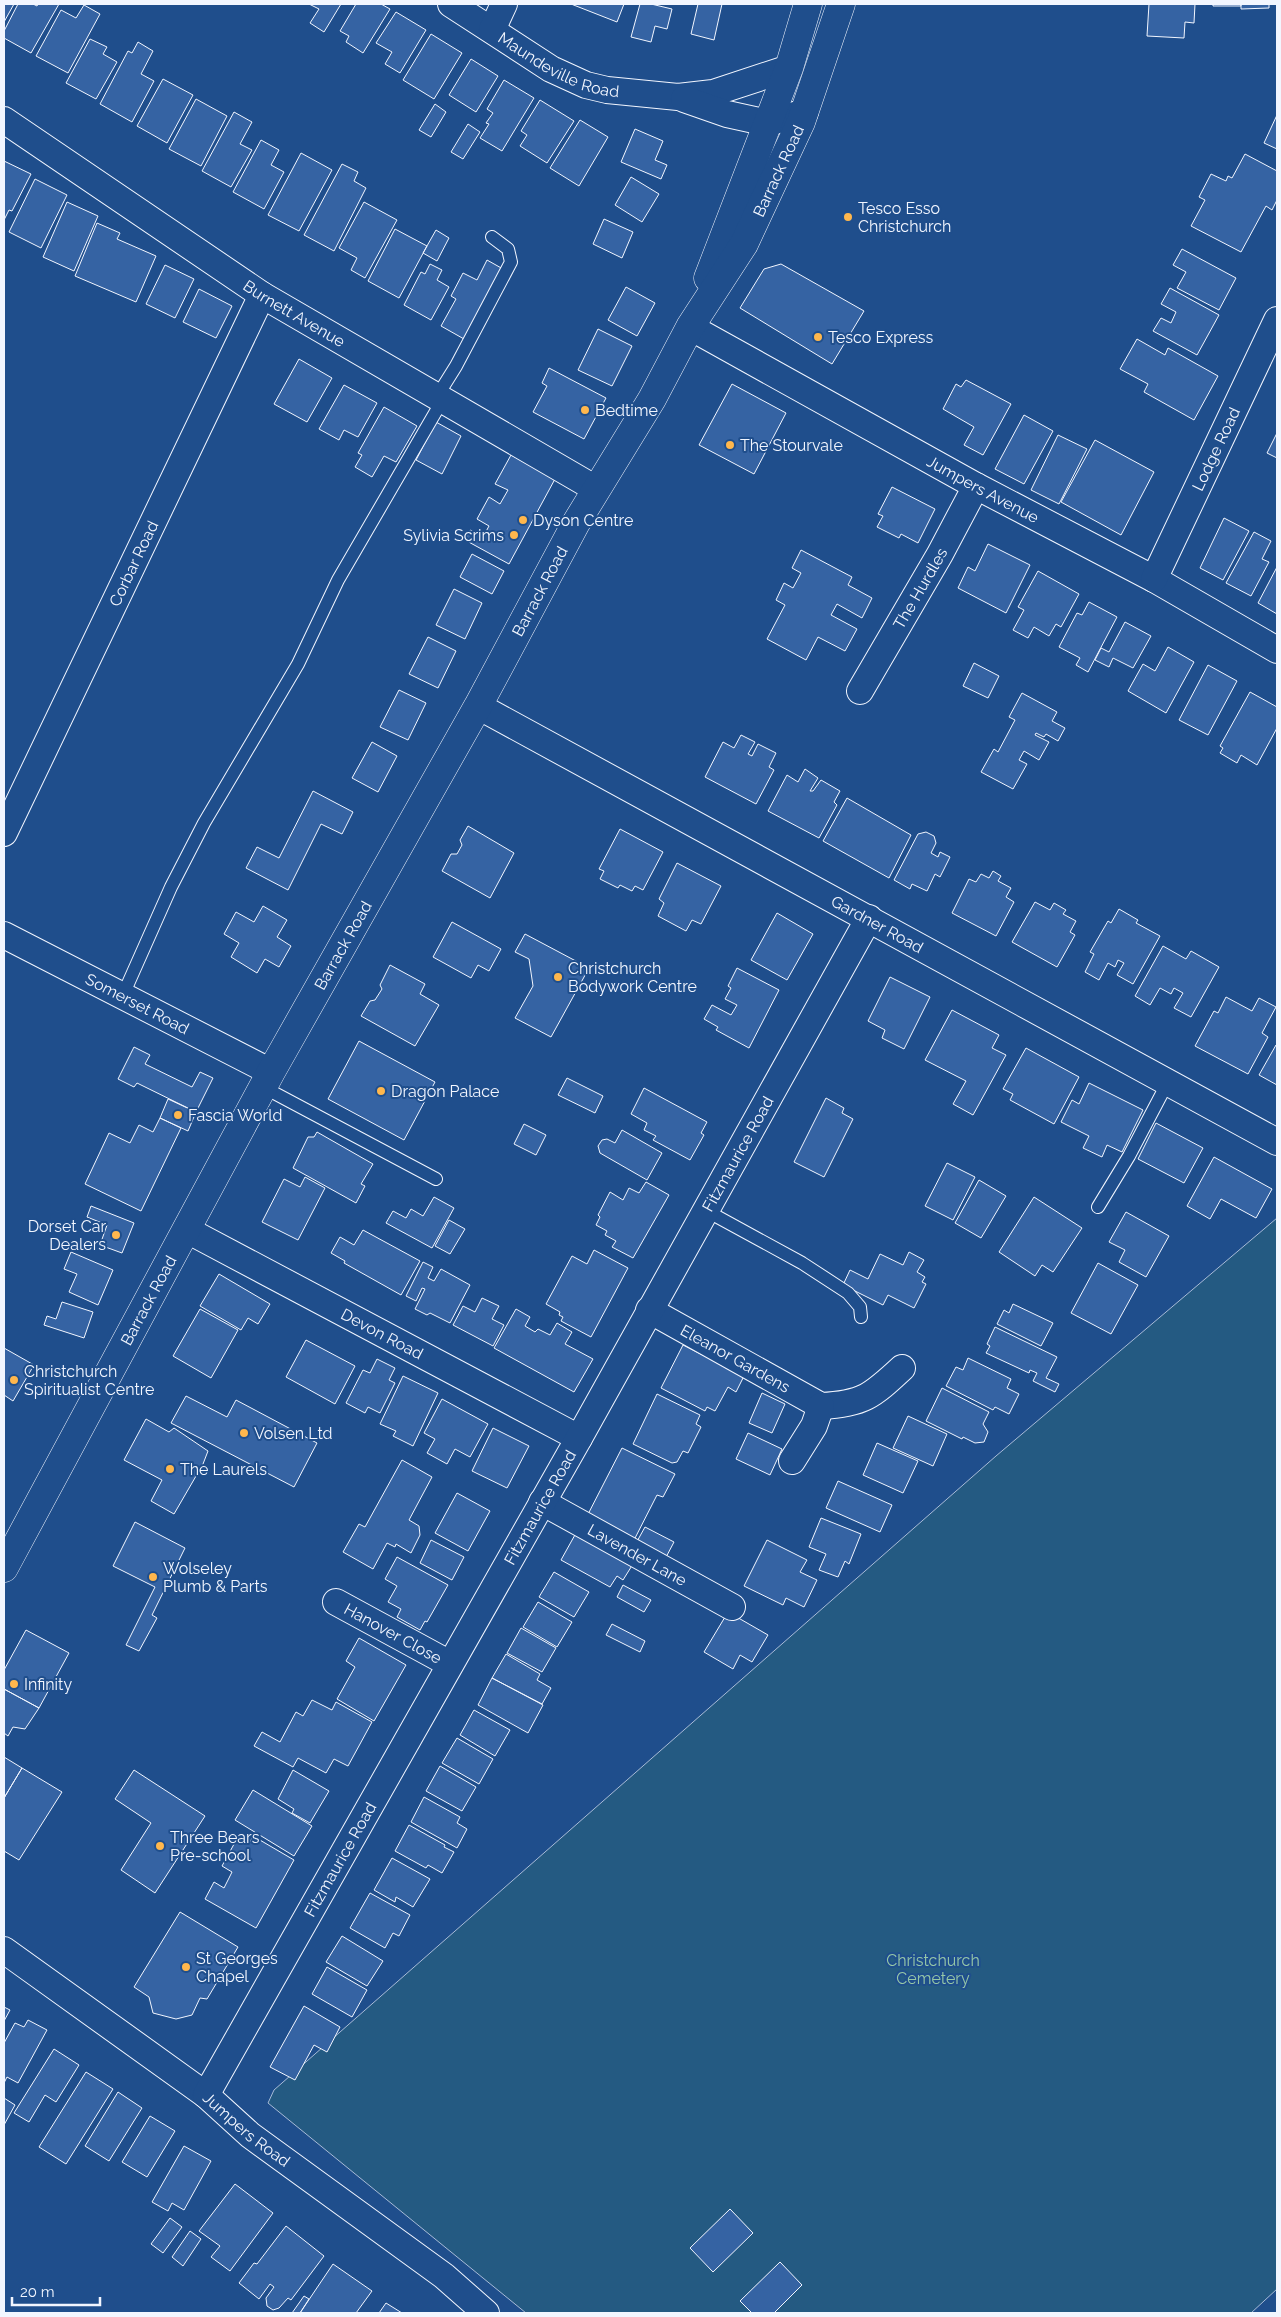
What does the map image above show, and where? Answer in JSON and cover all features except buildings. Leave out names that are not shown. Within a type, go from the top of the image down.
[{"type":"main road","name":"Barrack Road","points":[[690,326],[789,68],[808,4]]},
{"type":"main road","name":"Barrack Road","points":[[4,1568],[267,1080],[478,706],[596,489],[652,399],[690,326],[744,244],[805,112],[841,4]]},
{"type":"street","name":"Maundeville Road","points":[[450,4],[551,69],[586,85],[607,90],[678,97],[713,93],[789,68]]},
{"type":"street","points":[[492,30],[504,4]]},
{"type":"street","name":"Maundeville Road","points":[[678,97],[727,114],[768,123],[805,112]]},
{"type":"street","name":"Burnett Avenue","points":[[4,120],[262,295],[596,489]]},
{"type":"street","name":"Corbar Road","points":[[4,832],[262,295]]},
{"type":"street","name":"Lodge Road","points":[[1154,579],[1277,320]]},
{"type":"street","name":"Jumpers Avenue","points":[[690,326],[976,486],[1154,579],[1277,650]]},
{"type":"street","name":"The Hurdles","points":[[860,691],[940,554],[976,486]]},
{"type":"street","name":"Gardner Road","points":[[478,706],[1277,1142]]},
{"type":"street","name":"Fitzmaurice Road","points":[[206,2094],[579,1438],[869,918]]},
{"type":"street","name":"Somerset Road","points":[[4,934],[122,996],[267,1080]]},
{"type":"street","name":"Devon Road","points":[[187,1230],[579,1438]]},
{"type":"street","name":"Eleanor Gardens","points":[[649,1310],[821,1406]]},
{"type":"street","points":[[792,1461],[814,1426],[821,1406],[848,1405],[876,1392],[902,1368]]},
{"type":"street","name":"Lavender Lane","points":[[542,1502],[732,1607]]},
{"type":"street","name":"Hanover Close","points":[[336,1602],[450,1664]]},
{"type":"street","name":"Jumpers Road","points":[[4,1950],[206,2094],[250,2135],[444,2276],[486,2313]]},
{"type":"lane","points":[[122,996],[170,887],[298,664],[338,580],[439,399],[503,279],[511,262],[508,249],[492,237]]},
{"type":"lane","points":[[267,1080],[436,1178]]},
{"type":"lane","points":[[1098,1207],[1129,1156],[1168,1082]]},
{"type":"lane","points":[[705,1210],[802,1264],[848,1293],[860,1308],[861,1317]]},
{"type":"green space","name":"Christchurch Cemetery","points":[[1277,1218],[1277,2289],[1251,2313],[526,2313],[268,2103],[274,2090],[996,1456]]},
{"type":"place","name":"Tesco Esso Christchurch","points":[[848,217]]},
{"type":"place","name":"Tesco Express","points":[[818,337]]},
{"type":"place","name":"Bedtime","points":[[585,410]]},
{"type":"place","name":"The Stourvale","points":[[730,445]]},
{"type":"place","name":"Dyson Centre","points":[[523,520]]},
{"type":"place","name":"Sylivia Scrims","points":[[514,535]]},
{"type":"place","name":"Christchurch Bodywork Centre","points":[[558,977]]},
{"type":"place","name":"Dragon Palace","points":[[381,1091]]},
{"type":"place","name":"Fascia World","points":[[178,1115]]},
{"type":"place","name":"Dorset Car Dealers","points":[[116,1235]]},
{"type":"place","name":"Christchurch Spiritualist Centre","points":[[14,1380]]},
{"type":"place","name":"Volsen Ltd","points":[[244,1433]]},
{"type":"place","name":"The Laurels","points":[[170,1469]]},
{"type":"place","name":"Wolseley Plumb & Parts","points":[[153,1577]]},
{"type":"place","name":"Infinity","points":[[14,1684]]},
{"type":"place","name":"Three Bears Pre-school","points":[[160,1846]]},
{"type":"place","name":"St Georges Chapel","points":[[186,1967]]}]
